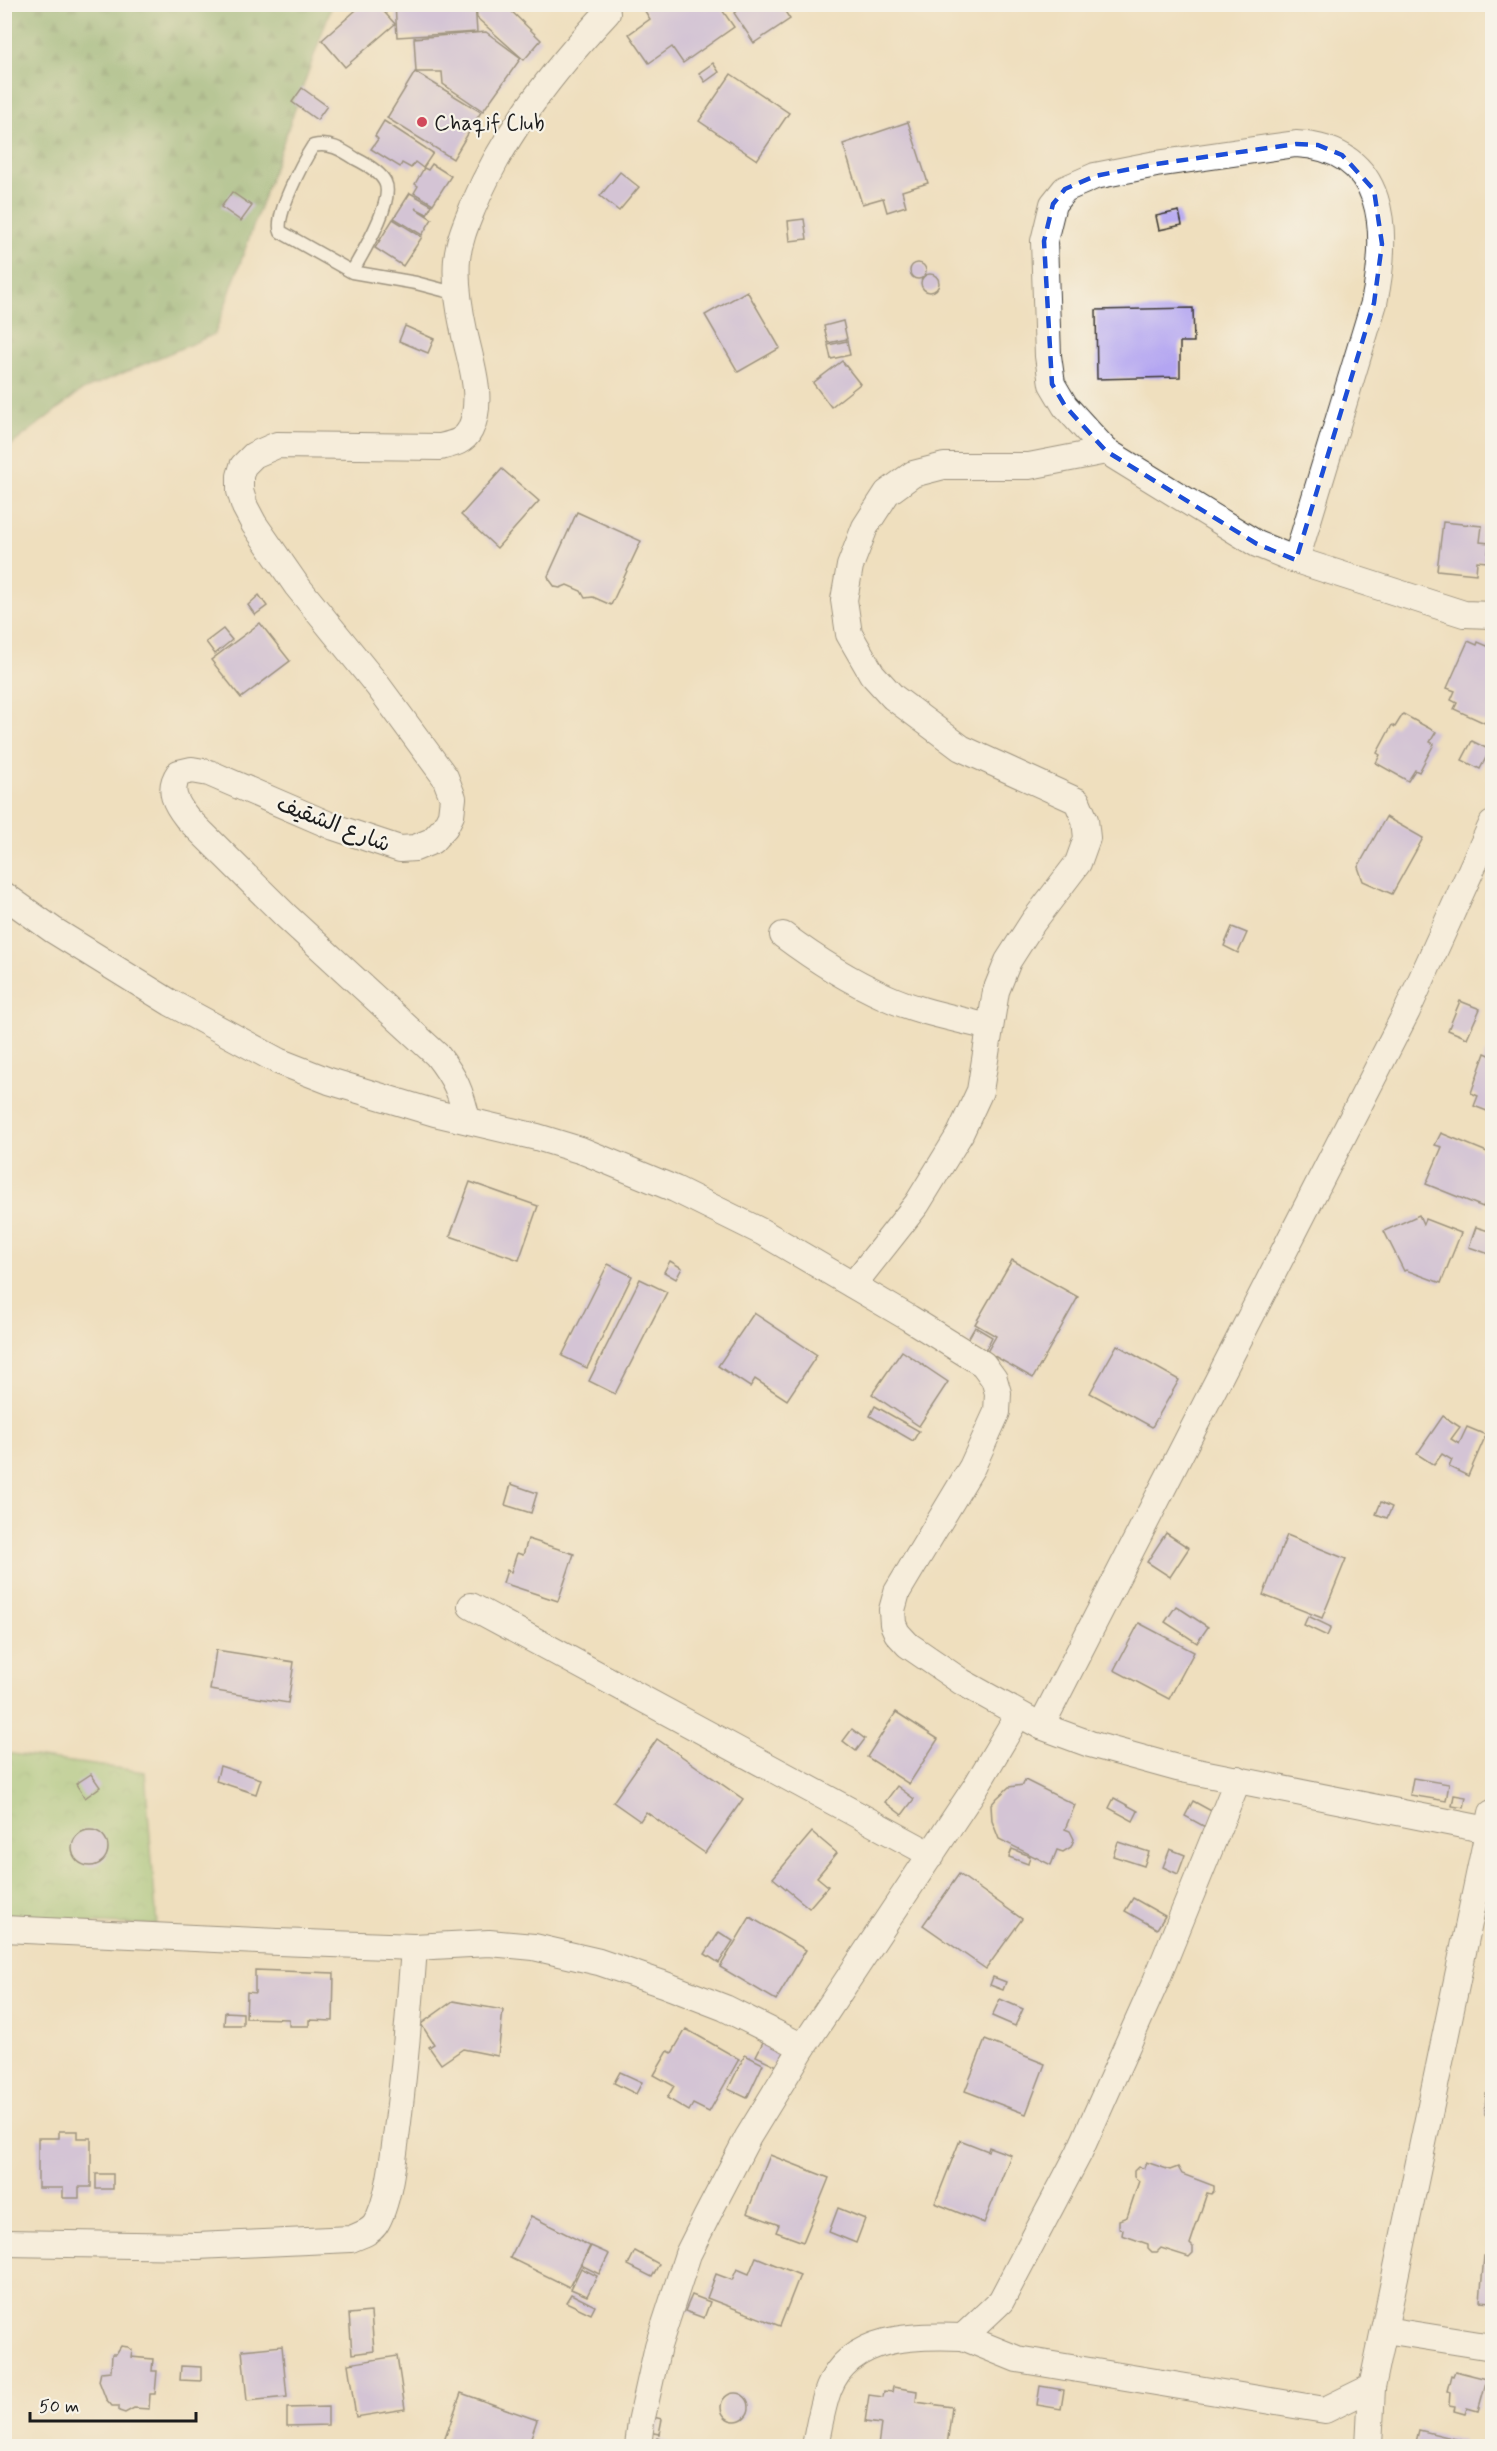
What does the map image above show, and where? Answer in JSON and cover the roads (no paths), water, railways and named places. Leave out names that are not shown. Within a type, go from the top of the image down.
[{"type":"street","name":"شارع الشقيف","points":[[467,1120],[461,1091],[452,1074],[437,1055],[236,868],[176,803],[173,792],[174,781],[179,773],[192,770],[209,773],[334,827],[400,849],[415,848],[432,841],[446,827],[451,814],[453,798],[446,777],[378,686],[297,586],[254,524],[243,499],[240,476],[243,466],[254,455],[277,445],[440,447],[460,441],[470,430],[476,407],[476,387],[458,294],[457,260],[460,241],[484,182],[500,151],[546,83],[607,13]]},
{"type":"street","points":[[1296,560],[1374,303],[1382,268],[1381,219],[1374,190],[1362,172],[1342,155],[1318,145],[1296,144],[1156,164],[1095,176],[1065,189],[1053,204],[1044,241],[1047,356],[1053,384],[1065,406],[1106,451],[1257,544],[1296,560],[1464,614],[1492,615]]},
{"type":"street","points":[[853,1285],[917,1204],[960,1134],[980,1091],[987,1061],[989,1027],[996,990],[1008,961],[1033,922],[1078,863],[1087,838],[1085,820],[1077,801],[961,748],[893,697],[872,674],[849,634],[844,600],[850,566],[865,527],[887,493],[914,474],[944,466],[1029,466],[1106,451]]},
{"type":"street","points":[[638,2446],[641,2421],[658,2346],[688,2254],[748,2137],[803,2047],[975,1788],[1030,1720],[1407,1011],[1492,824]]},
{"type":"street","points":[[4,896],[53,930],[171,1003],[278,1061],[329,1081],[435,1113],[583,1151],[675,1189],[762,1232],[982,1364],[994,1379],[998,1393],[997,1412],[992,1426],[972,1467],[897,1592],[892,1610],[893,1624],[897,1633],[908,1645],[962,1682],[1030,1720],[1090,1744],[1177,1768],[1490,1822],[1372,2387],[1370,2446]]},
{"type":"street","points":[[783,935],[814,959],[886,998],[927,1012],[989,1027]]},
{"type":"street","points":[[471,1606],[932,1855]]},
{"type":"street","points":[[963,2337],[1001,2301],[1079,2153],[1156,1981],[1238,1779]]},
{"type":"street","points":[[4,1929],[414,1947],[489,1943],[534,1947],[599,1962],[684,1992],[725,2008],[803,2047]]},
{"type":"street","points":[[4,2243],[197,2246],[351,2239],[366,2233],[373,2227],[380,2214],[393,2163],[408,2028],[414,1947]]},
{"type":"street","points":[[1385,2330],[1492,2348]]},
{"type":"street","points":[[815,2446],[830,2387],[840,2368],[856,2353],[880,2343],[906,2337],[930,2335],[963,2337],[1017,2359],[1325,2410],[1372,2387]]},
{"type":"lane","points":[[352,272],[381,213],[388,195],[387,186],[384,179],[369,166],[344,151],[329,145],[313,146],[289,194],[279,229],[281,232],[352,272],[416,283],[458,294]]},
{"type":"place","name":"Chaqif Club","points":[[422,122]]}]
